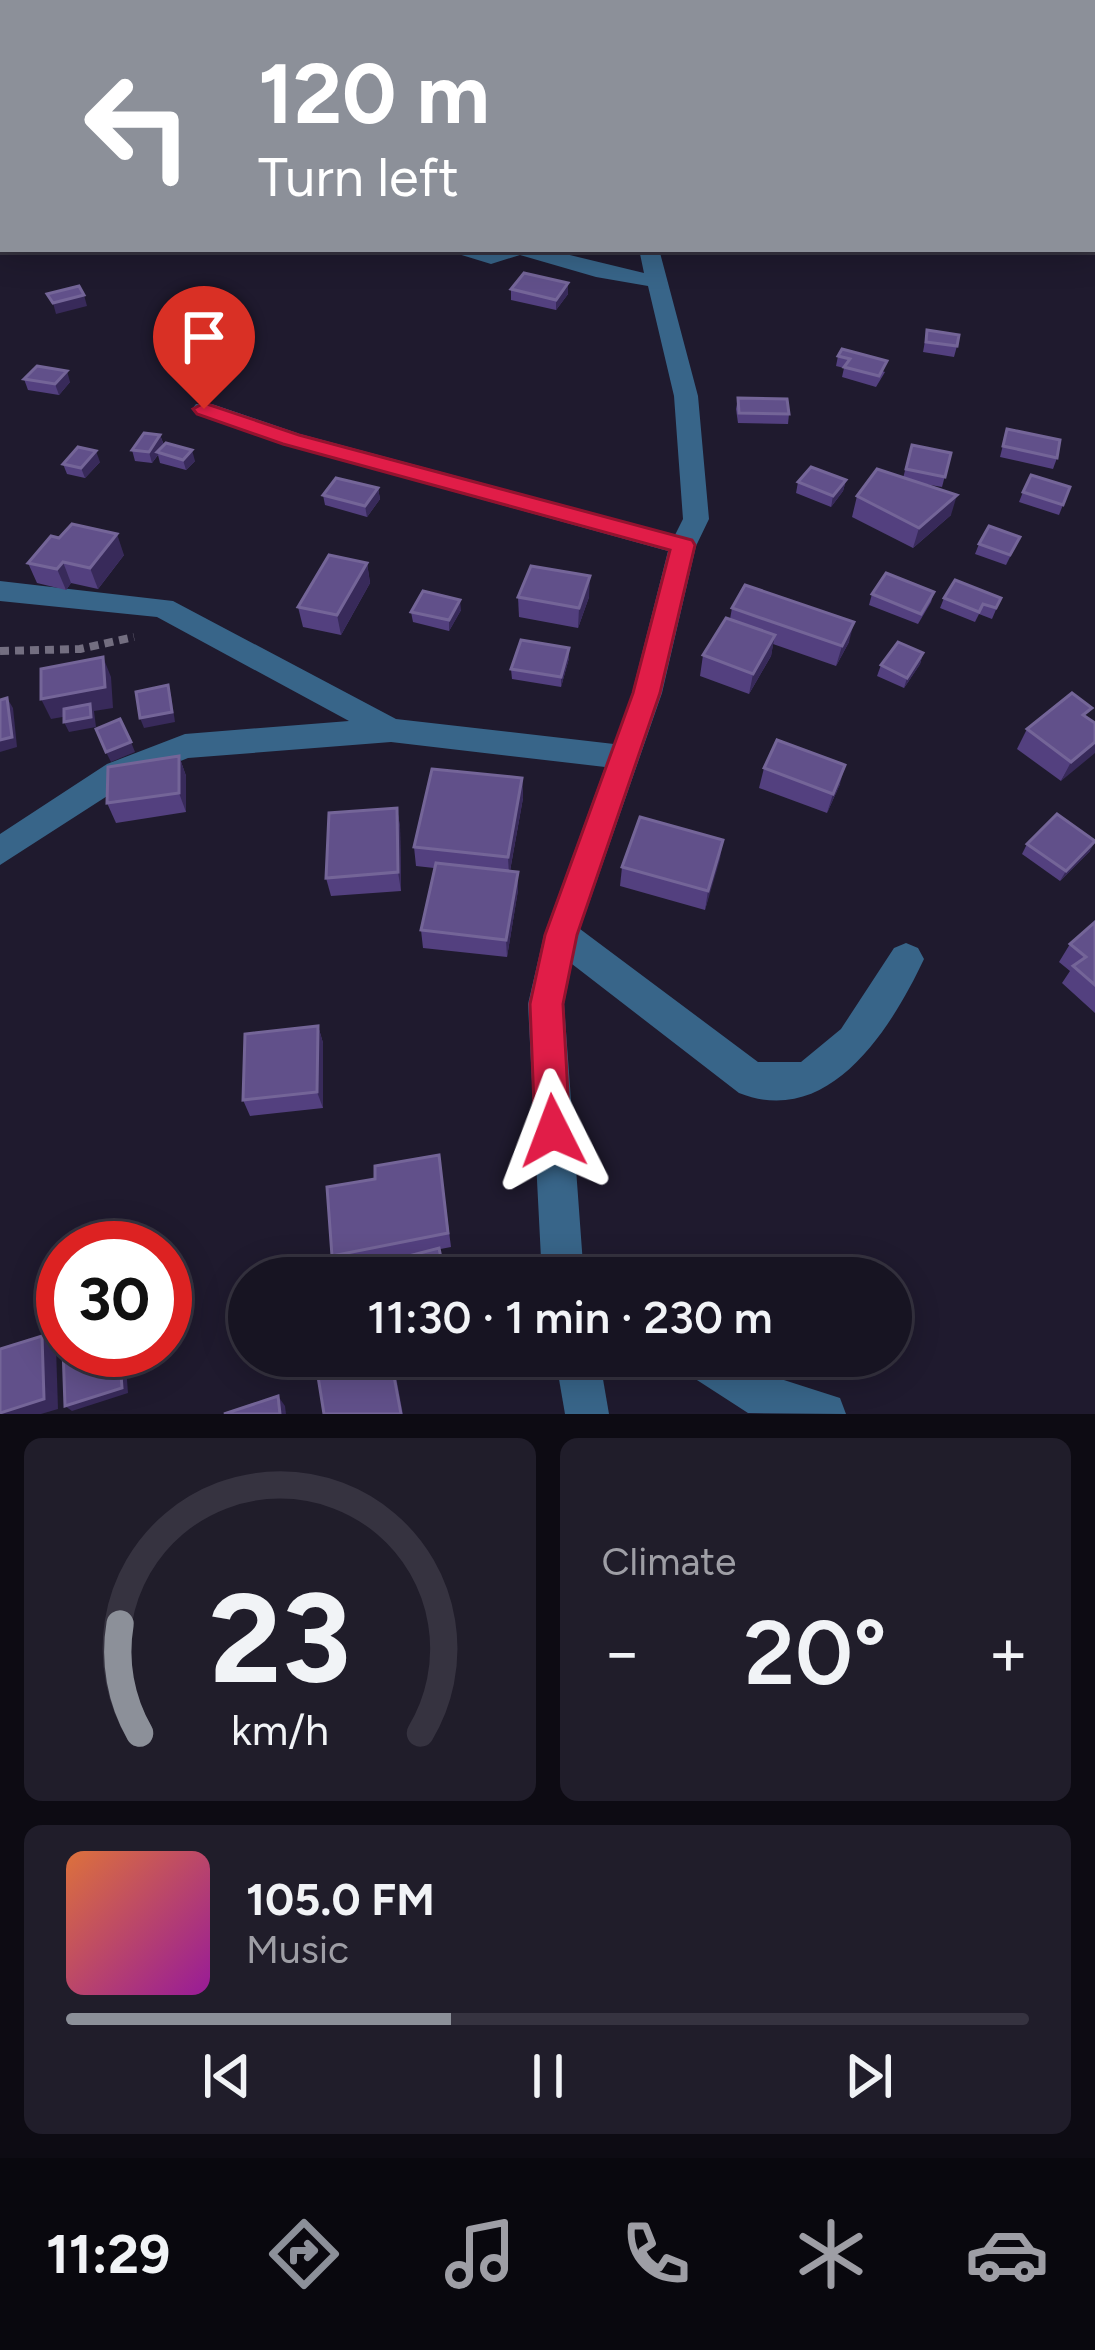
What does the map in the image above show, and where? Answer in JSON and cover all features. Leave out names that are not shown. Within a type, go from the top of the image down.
[{"type":"street","points":[[465,252],[491,258],[510,252]]},
{"type":"street","points":[[530,252],[659,282]]},
{"type":"street","points":[[568,1257],[546,1004],[561,935],[646,693],[683,545],[696,520],[686,396],[650,252]]},
{"type":"street","points":[[204,409],[291,440],[683,545]]},
{"type":"street","points":[[0,591],[163,608],[391,730]]},
{"type":"street","points":[[0,851],[118,773],[185,746],[391,730],[624,757]]},
{"type":"street","points":[[561,935],[752,1080],[808,1080],[854,1041],[906,958]]},
{"type":"street","points":[[581,1377],[587,1414]]},
{"type":"street","points":[[728,1377],[748,1391],[824,1414]]},
{"type":"path","points":[[0,652],[80,649],[148,634],[163,608]]},
{"type":"building","points":[[524,273],[568,283],[556,300],[511,289]]},
{"type":"building","points":[[79,286],[84,295],[53,303],[47,294]]},
{"type":"building","points":[[927,330],[959,335],[957,346],[926,342]]},
{"type":"building","points":[[842,349],[887,361],[879,376],[844,367],[850,359],[838,356]]},
{"type":"building","points":[[37,366],[67,371],[55,384],[24,379]]},
{"type":"building","points":[[738,398],[787,399],[789,414],[739,413]]},
{"type":"building","points":[[1007,429],[1060,440],[1057,458],[1003,446]]},
{"type":"building","points":[[144,433],[160,435],[149,452],[132,450]]},
{"type":"building","points":[[166,443],[192,450],[183,460],[157,452]]},
{"type":"building","points":[[912,445],[951,453],[945,477],[906,469]]},
{"type":"building","points":[[78,447],[96,451],[81,468],[63,464]]},
{"type":"building","points":[[811,467],[846,480],[833,496],[798,482]]},
{"type":"building","points":[[877,469],[957,495],[919,528],[857,496]]},
{"type":"building","points":[[1031,475],[1070,487],[1063,505],[1023,492]]},
{"type":"building","points":[[336,478],[378,488],[365,506],[323,495]]},
{"type":"building","points":[[72,524],[117,534],[90,568],[63,562],[57,569],[28,563],[51,536],[59,538]]},
{"type":"building","points":[[989,526],[1020,537],[1010,555],[979,544]]},
{"type":"building","points":[[329,555],[367,563],[337,615],[298,607]]},
{"type":"building","points":[[531,566],[590,576],[579,608],[518,597]]},
{"type":"building","points":[[886,573],[934,592],[921,614],[872,594]]},
{"type":"building","points":[[955,580],[1001,598],[996,608],[983,604],[979,612],[944,598]]},
{"type":"building","points":[[745,585],[854,622],[842,646],[732,608]]},
{"type":"building","points":[[423,591],[460,600],[449,620],[411,612]]},
{"type":"building","points":[[726,618],[775,635],[753,674],[703,655]]},
{"type":"building","points":[[521,640],[569,648],[561,677],[511,669]]},
{"type":"building","points":[[898,642],[923,653],[907,678],[881,665]]},
{"type":"building","points":[[103,657],[105,687],[41,699],[41,669]]},
{"type":"building","points":[[168,685],[172,712],[140,718],[136,692]]},
{"type":"building","points":[[1072,693],[1092,708],[1083,715],[1095,723],[1095,742],[1071,762],[1027,729]]},
{"type":"building","points":[[7,698],[12,737],[0,740],[0,700]]},
{"type":"building","points":[[90,704],[91,717],[64,722],[64,709]]},
{"type":"building","points":[[120,719],[131,742],[106,752],[96,729]]},
{"type":"building","points":[[777,740],[845,765],[833,794],[764,768]]},
{"type":"building","points":[[179,756],[179,793],[107,803],[108,767]]},
{"type":"building","points":[[432,769],[522,778],[508,857],[414,847]]},
{"type":"building","points":[[397,808],[398,872],[326,878],[329,813]]},
{"type":"building","points":[[1057,814],[1095,841],[1066,871],[1027,844]]},
{"type":"building","points":[[640,817],[723,840],[708,891],[622,867]]},
{"type":"building","points":[[436,863],[518,872],[506,940],[421,930]]},
{"type":"building","points":[[1095,922],[1095,985],[1073,966],[1086,957],[1070,944]]},
{"type":"building","points":[[318,1026],[317,1092],[243,1100],[245,1034]]},
{"type":"building","points":[[439,1155],[448,1233],[332,1256],[327,1187],[375,1179],[375,1166]]},
{"type":"building","points":[[439,1248],[441,1257],[404,1257]]},
{"type":"building","points":[[36,1338],[36,1377],[43,1377],[44,1399],[0,1413],[0,1349]]},
{"type":"building","points":[[64,1377],[121,1377],[122,1388],[65,1406]]},
{"type":"building","points":[[318,1377],[394,1377],[401,1414],[324,1414]]},
{"type":"building","points":[[278,1396],[280,1414],[224,1414]]},
{"type":"route","points":[[204,409],[291,440],[376,459],[593,525],[683,545],[646,693],[561,935],[546,1004],[553,1131]]}]
